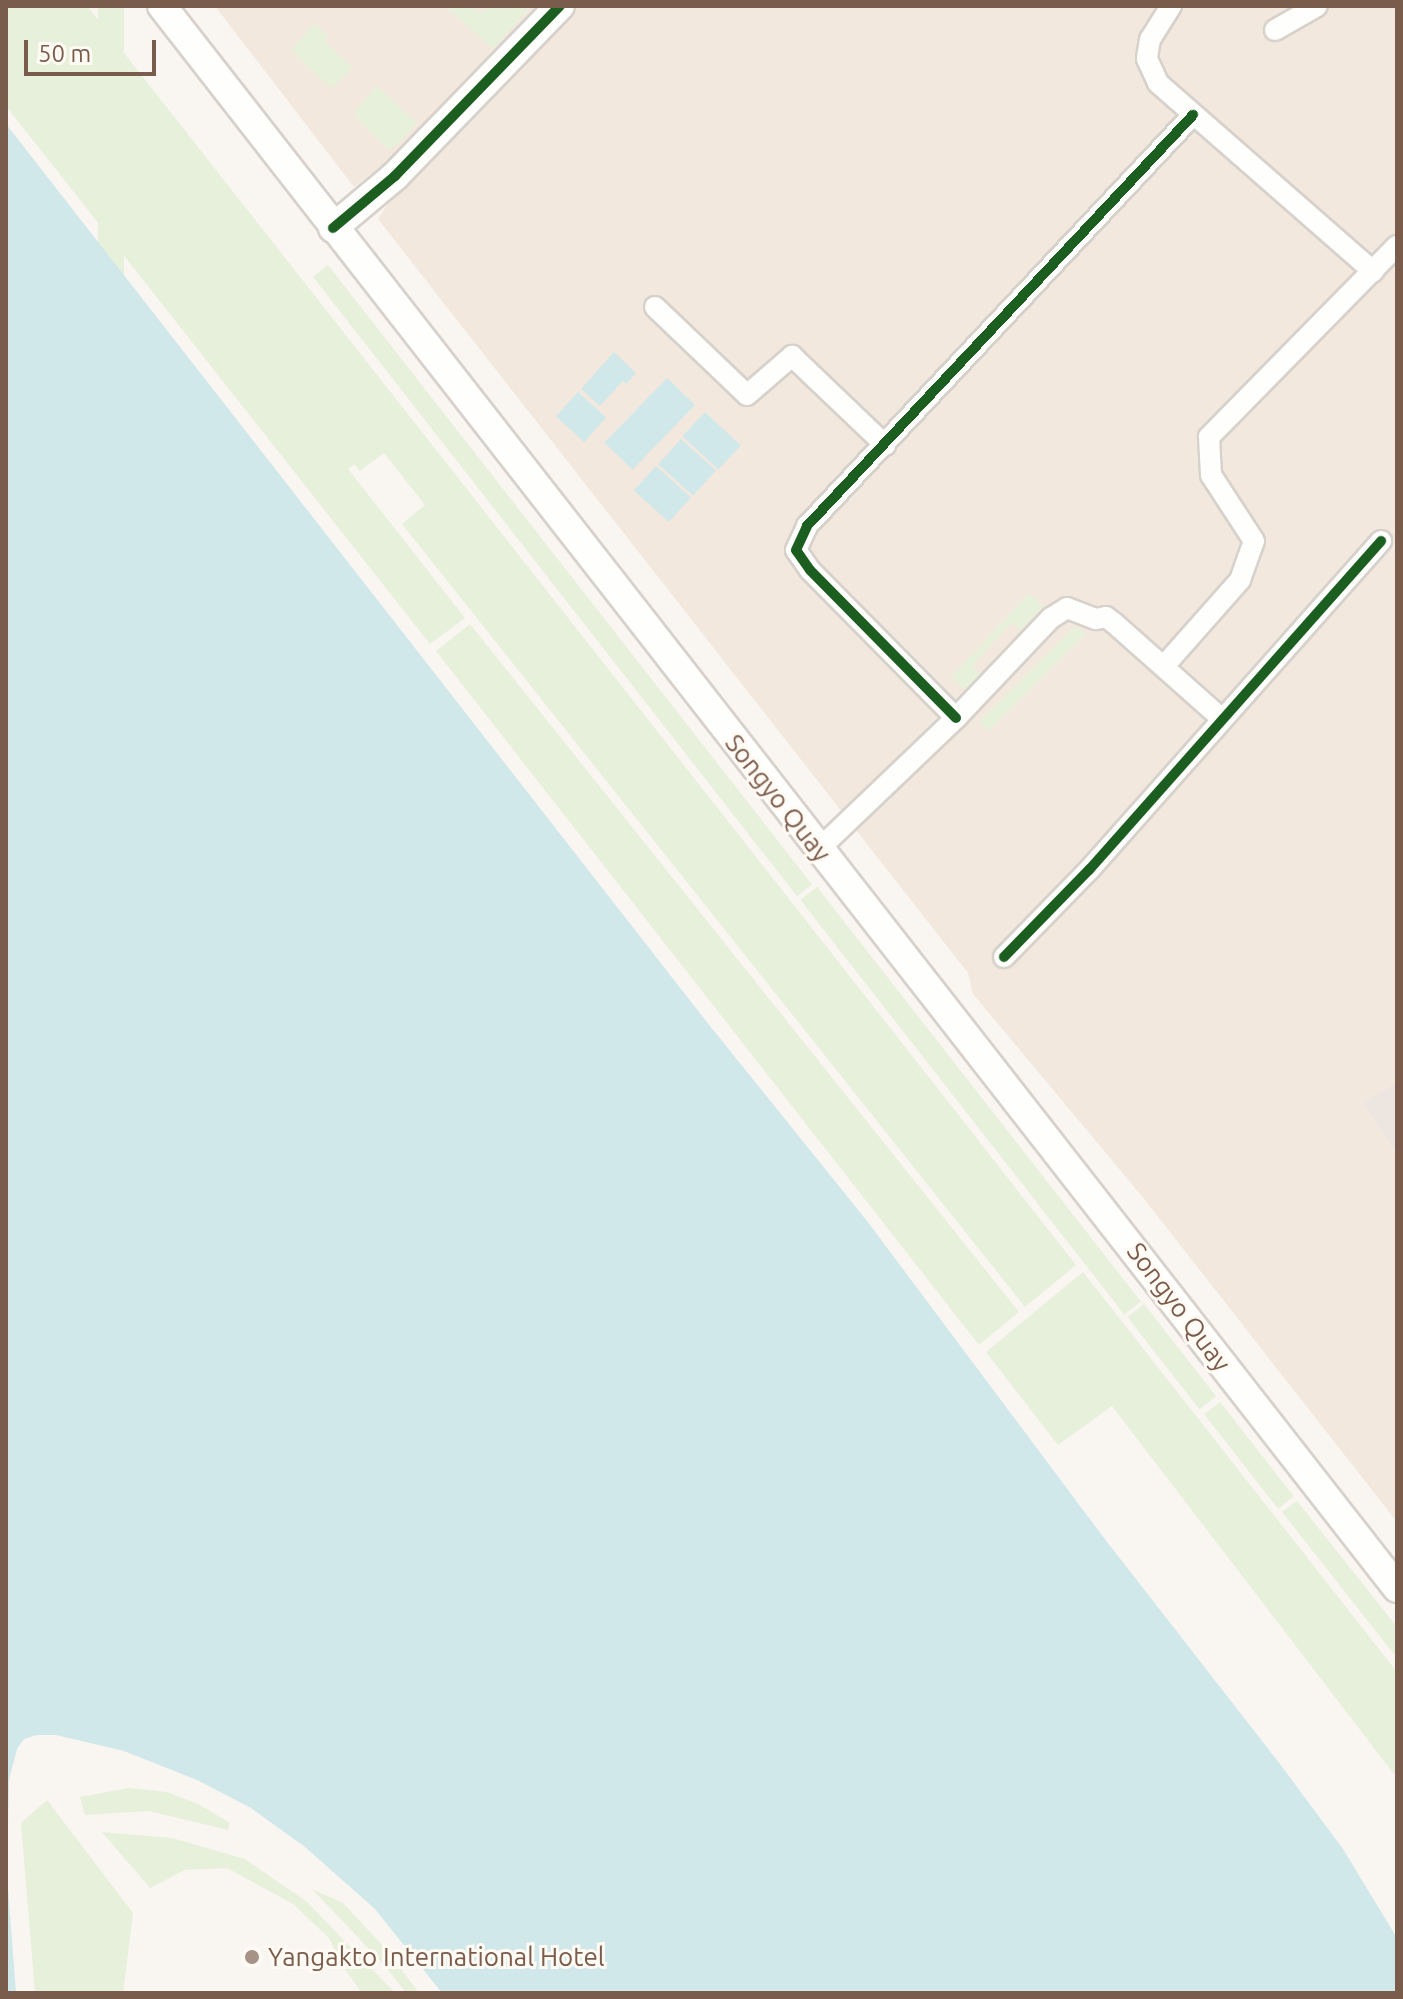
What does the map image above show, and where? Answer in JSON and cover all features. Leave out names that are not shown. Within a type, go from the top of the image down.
[{"type":"main road","name":"Songyo Quay","points":[[162,6],[1397,1588]]},
{"type":"main road","points":[[333,228],[395,176],[560,6]]},
{"type":"street","points":[[1171,6],[1150,39],[1147,59],[1158,83],[1373,271]]},
{"type":"street","points":[[1275,30],[1317,6]]},
{"type":"street","points":[[956,718],[810,570],[796,550],[807,526],[1193,115]]},
{"type":"street","points":[[1164,666],[1240,580],[1254,541],[1211,475],[1209,437],[1397,246]]},
{"type":"street","points":[[655,307],[747,395],[792,356],[885,445]]},
{"type":"street","points":[[1004,957],[1089,870],[1381,541]]},
{"type":"street","points":[[819,849],[956,718],[1051,618],[1067,608],[1096,619],[1106,617],[1222,719]]},
{"type":"shaded area","points":[[215,6],[537,6],[405,148],[354,187]]},
{"type":"shaded area","points":[[571,6],[1397,6],[1397,1082],[1363,1103],[1397,1154],[1397,1522],[1141,1195],[973,994],[968,973],[378,219],[393,196]]},
{"type":"shaded area","points":[[1397,1082],[1397,1154],[1363,1103]]},
{"type":"green space","points":[[6,6],[87,6],[1076,1265],[1025,1307],[402,524],[425,505],[384,453],[360,471],[354,464],[348,469],[465,618],[430,644],[6,106]]},
{"type":"green space","points":[[98,6],[124,6],[124,344],[98,344]]},
{"type":"green space","points":[[445,6],[472,6],[481,14],[489,6],[532,6],[493,49]]},
{"type":"green space","points":[[314,23],[327,35],[326,43],[353,68],[335,85],[328,86],[291,50]]},
{"type":"green space","points":[[377,86],[417,123],[398,144],[388,149],[356,118],[355,111]]},
{"type":"green space","points":[[328,265],[812,884],[797,896],[313,277]]},
{"type":"green space","points":[[1029,593],[1043,606],[1021,630],[1012,622],[972,666],[980,674],[965,690],[951,677]]},
{"type":"green space","points":[[470,624],[1019,1312],[979,1345],[436,651]]},
{"type":"green space","points":[[1076,625],[1085,634],[988,731],[979,722]]},
{"type":"green space","points":[[817,887],[1141,1301],[1124,1314],[800,900]]},
{"type":"green space","points":[[1083,1272],[1397,1672],[1397,1778],[1112,1406],[1058,1445],[986,1352]]},
{"type":"green space","points":[[1144,1304],[1216,1396],[1199,1409],[1127,1317]]},
{"type":"green space","points":[[1220,1402],[1294,1497],[1278,1509],[1204,1414]]},
{"type":"green space","points":[[1297,1501],[1397,1627],[1397,1658],[1282,1512]]},
{"type":"green space","points":[[129,1788],[167,1792],[198,1804],[230,1823],[228,1830],[149,1811],[85,1815],[80,1797]]},
{"type":"green space","points":[[47,1800],[133,1913],[123,1993],[35,1993],[21,1823]]},
{"type":"green space","points":[[102,1832],[172,1838],[245,1859],[307,1902],[395,1993],[362,1993],[341,1964],[329,1938],[293,1904],[227,1868],[185,1870],[150,1888]]},
{"type":"green space","points":[[312,1889],[343,1903],[385,1948],[419,1993],[406,1993],[387,1968]]},
{"type":"water","points":[[6,124],[706,1021],[867,1221],[1104,1538],[1280,1764],[1343,1849],[1397,1938],[1397,1993],[442,1993],[375,1909],[305,1847],[251,1808],[197,1780],[124,1751],[56,1735],[37,1735],[24,1739],[17,1749],[9,1780],[7,1875],[16,1993],[6,1993]]},
{"type":"water","points":[[614,352],[636,373],[626,384],[623,381],[600,406],[581,389]]},
{"type":"water","points":[[667,378],[695,405],[633,470],[604,443]]},
{"type":"water","points":[[578,392],[606,417],[584,442],[556,417]]},
{"type":"water","points":[[705,412],[741,445],[718,470],[682,436]]},
{"type":"water","points":[[681,439],[716,470],[693,496],[658,464]]},
{"type":"water","points":[[656,466],[691,497],[669,522],[634,491]]},
{"type":"cycle path","points":[[333,228],[395,176],[560,6]]},
{"type":"cycle path","points":[[956,718],[810,570],[796,550],[807,526],[1193,115]]},
{"type":"cycle path","points":[[1004,957],[1089,870],[1381,541]]},
{"type":"place","name":"Yangakto International Hotel","points":[[252,1957]]}]
